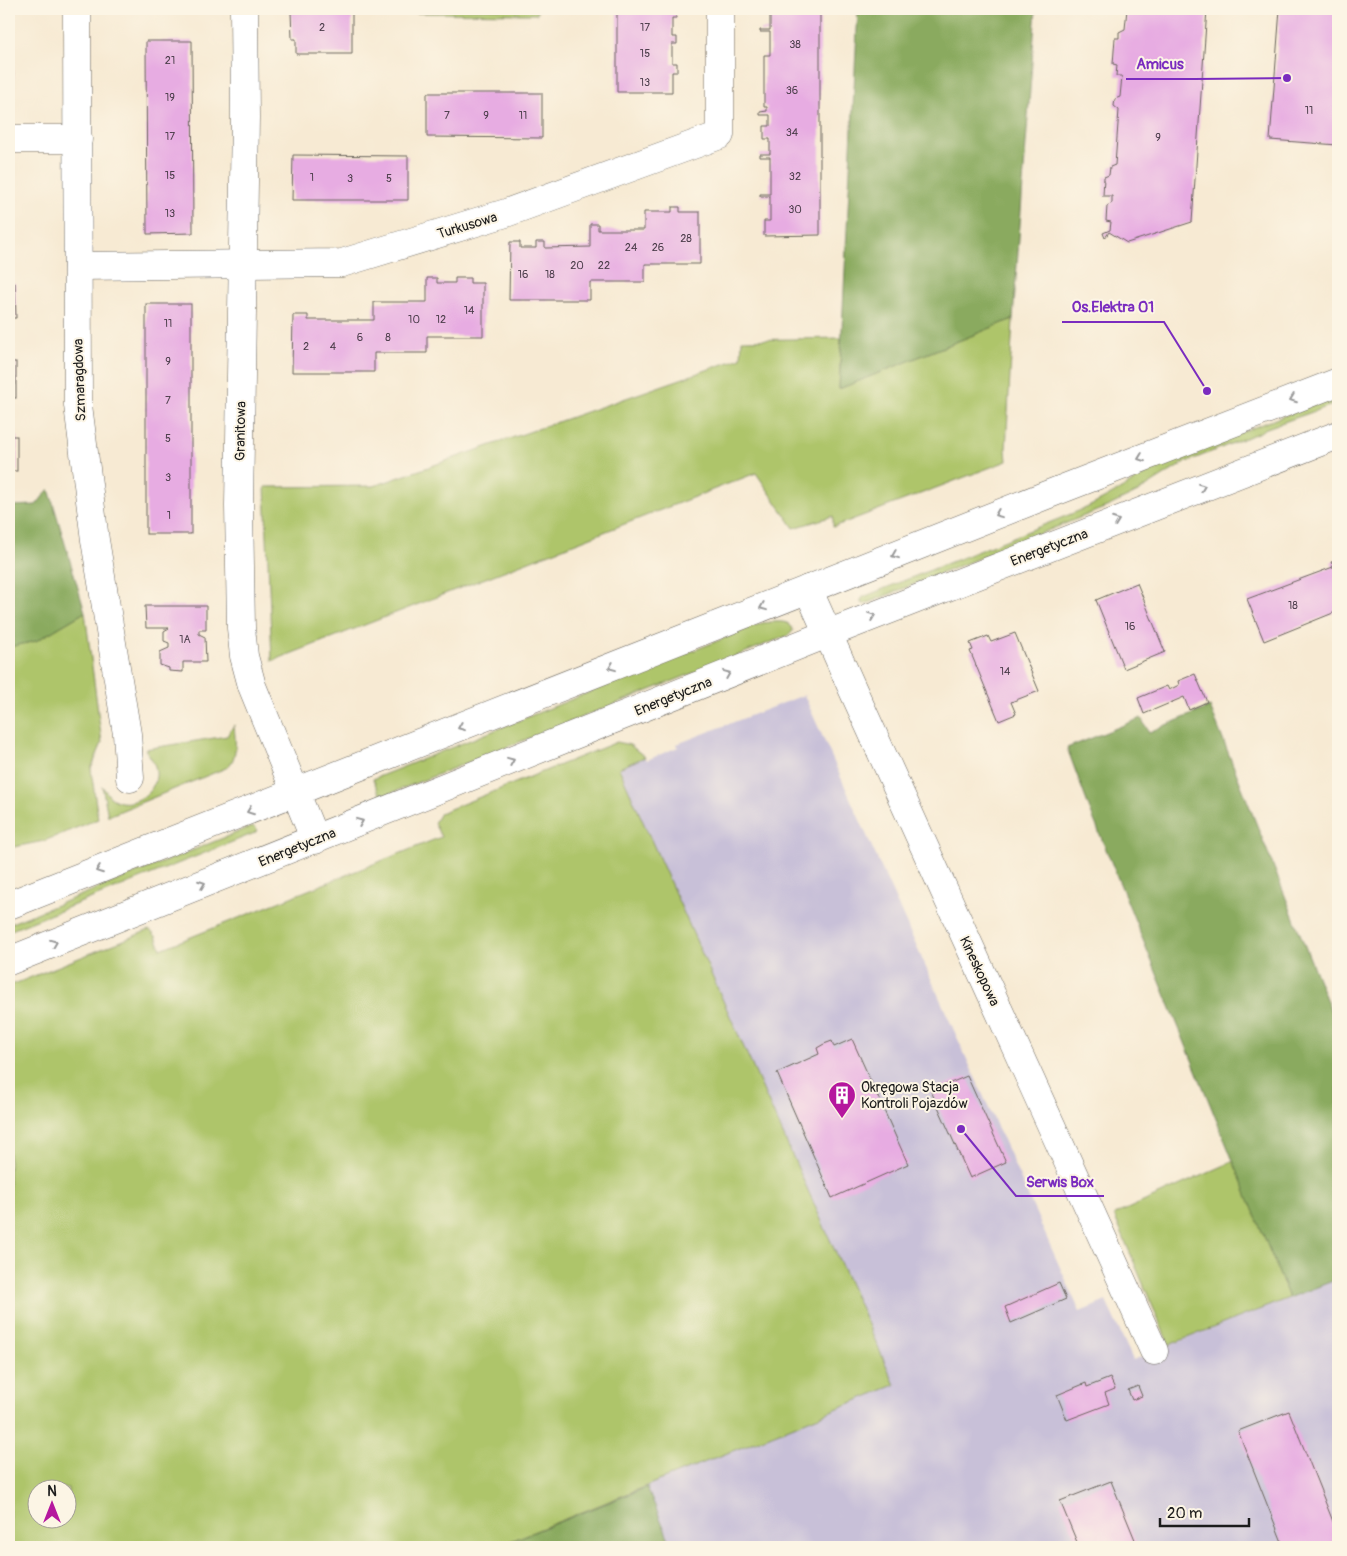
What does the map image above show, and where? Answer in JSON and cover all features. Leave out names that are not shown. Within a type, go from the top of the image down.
[{"type":"street","name":"Szmaragdowa","points":[[77,9],[78,405],[95,540],[128,734],[130,778]]},
{"type":"street","name":"Granitowa","points":[[244,9],[245,83],[239,506],[242,637],[244,656],[252,686],[315,840]]},
{"type":"street","name":"Turkusowa","points":[[78,266],[342,264],[506,213],[720,135],[720,9]]},
{"type":"street","points":[[9,140],[78,139]]},
{"type":"street","points":[[9,906],[1196,436],[1338,382]]},
{"type":"street","name":"Energetyczna","points":[[9,961],[827,634],[1338,435]]},
{"type":"street","name":"Kineskopowa","points":[[808,589],[1154,1351]]},
{"type":"shaded area","points":[[804,695],[1080,1312],[1106,1301],[1133,1360],[1338,1279],[1338,1547],[496,1547],[895,1385],[619,767],[645,757],[647,760],[678,747],[677,744]]},
{"type":"green space","points":[[416,9],[537,9],[537,14],[416,13]]},
{"type":"green space","points":[[858,9],[1036,9],[1013,319],[839,389]]},
{"type":"green space","points":[[1013,319],[1006,449],[1007,461],[833,527],[833,516],[794,528],[756,473],[272,661],[265,487],[374,486],[741,358],[742,340],[841,338],[839,389]]},
{"type":"green space","points":[[1338,395],[1338,403],[1264,429],[1184,463],[1138,492],[1109,506],[865,604],[861,603],[863,597],[1086,508],[1171,459]]},
{"type":"green space","points":[[49,489],[85,612],[36,641],[9,647],[9,506],[36,505]]},
{"type":"green space","points":[[85,612],[102,743],[91,769],[98,819],[44,841],[9,848],[9,647],[36,641]]},
{"type":"green space","points":[[762,623],[788,623],[793,631],[789,635],[381,797],[373,779]]},
{"type":"green space","points":[[1210,707],[1338,1029],[1338,1279],[1289,1298],[1090,810],[1067,748],[1141,718],[1149,732]]},
{"type":"green space","points":[[234,725],[235,754],[226,768],[108,816],[102,786],[109,796],[117,801],[126,802],[142,797],[154,784],[155,766],[145,749],[227,736]]},
{"type":"green space","points":[[617,742],[630,745],[645,757],[619,768],[895,1385],[496,1547],[9,1547],[9,986],[149,930],[156,936],[161,949],[441,837],[434,823],[440,813]]},
{"type":"green space","points":[[253,826],[257,830],[255,833],[9,931],[9,924]]},
{"type":"green space","points":[[1234,1161],[1289,1298],[1169,1345],[1114,1215]]},
{"type":"green space","points":[[647,1487],[671,1544],[664,1547],[496,1547]]},
{"type":"building","points":[[302,9],[352,9],[352,54],[296,54],[296,39],[292,39],[291,12],[302,12]]},
{"type":"building","points":[[617,9],[676,10],[676,18],[672,18],[672,37],[677,37],[677,44],[672,44],[672,63],[677,63],[677,72],[672,72],[672,92],[617,92]]},
{"type":"building","points":[[770,9],[820,9],[820,235],[764,236],[764,221],[770,221],[770,196],[760,196],[760,194],[770,194],[770,157],[760,157],[760,154],[770,154],[770,139],[764,139],[764,126],[770,126],[770,115],[760,115],[760,112],[767,111],[767,107],[764,107],[764,55],[770,55],[770,32],[760,32],[760,30],[770,30]]},
{"type":"building","points":[[1127,9],[1207,9],[1192,222],[1127,243],[1109,232],[1105,238],[1103,233],[1110,230],[1111,222],[1106,221],[1107,206],[1112,203],[1112,196],[1103,196],[1104,177],[1109,175],[1110,167],[1115,165],[1119,110],[1114,106],[1115,99],[1120,97],[1122,76],[1116,76],[1117,65],[1113,64],[1115,38],[1119,38],[1119,32],[1125,29]]},
{"type":"building","points":[[1280,9],[1338,9],[1338,145],[1270,140]]},
{"type":"building","points":[[146,41],[192,41],[193,233],[147,234]]},
{"type":"building","points":[[9,53],[13,53],[14,89],[11,89],[11,101],[9,102]]},
{"type":"building","points":[[427,93],[542,93],[542,138],[427,137]]},
{"type":"building","points":[[293,155],[408,156],[408,200],[292,200]]},
{"type":"building","points":[[672,207],[680,207],[680,212],[700,212],[700,264],[645,264],[645,282],[590,282],[590,300],[509,300],[510,242],[520,242],[520,248],[536,248],[536,242],[545,242],[545,248],[590,247],[590,224],[598,224],[598,230],[644,230],[644,212],[672,212]]},
{"type":"building","points":[[9,210],[14,210],[14,245],[9,245]]},
{"type":"building","points":[[427,278],[437,278],[437,283],[455,283],[455,278],[470,278],[470,283],[483,283],[483,336],[427,336],[427,353],[374,353],[374,372],[292,372],[293,315],[308,315],[308,320],[374,320],[374,302],[427,302]]},
{"type":"building","points":[[9,283],[15,283],[16,318],[9,318]]},
{"type":"building","points":[[146,304],[191,304],[191,534],[146,534]]},
{"type":"building","points":[[9,362],[16,362],[16,398],[9,398]]},
{"type":"building","points":[[9,436],[17,436],[17,471],[9,471]]},
{"type":"building","points":[[1338,559],[1338,611],[1264,641],[1247,599],[1333,567],[1331,562]]},
{"type":"building","points":[[1137,583],[1165,652],[1124,669],[1096,600]]},
{"type":"building","points":[[145,606],[206,606],[206,630],[199,630],[199,634],[205,637],[206,662],[183,662],[183,672],[169,671],[169,668],[160,665],[160,652],[169,648],[169,643],[164,641],[164,631],[169,628],[146,628]]},
{"type":"building","points":[[1015,633],[1039,691],[1011,702],[1016,714],[999,721],[970,651],[973,650],[970,643],[988,636],[991,642]]},
{"type":"building","points":[[1195,674],[1207,702],[1189,710],[1184,697],[1144,714],[1138,698],[1167,686],[1169,690],[1179,685],[1178,681]]},
{"type":"building","name":"Okręgowa Stacja Kontroli Pojazdów","points":[[852,1039],[908,1164],[832,1198],[777,1073],[819,1054],[817,1048],[824,1044],[832,1041],[834,1047]]},
{"type":"building","points":[[967,1076],[1006,1162],[970,1178],[931,1091]]},
{"type":"building","points":[[1059,1283],[1066,1299],[1011,1323],[1005,1307]]},
{"type":"building","points":[[1110,1378],[1115,1389],[1105,1393],[1109,1404],[1067,1420],[1057,1395],[1086,1383],[1087,1387]]},
{"type":"building","points":[[1138,1386],[1142,1396],[1132,1400],[1128,1390]]},
{"type":"building","points":[[1289,1411],[1338,1534],[1338,1547],[1284,1547],[1238,1431]]},
{"type":"building","points":[[1111,1481],[1138,1547],[1079,1547],[1060,1501]]},
{"type":"place","name":"Amicus","points":[[1287,78]]},
{"type":"place","name":"Os.Elektra 01","points":[[1207,391]]},
{"type":"place","name":"Okręgowa Stacja Kontroli Pojazdów","points":[[842,1119]]},
{"type":"place","name":"Serwis Box","points":[[961,1129]]}]
